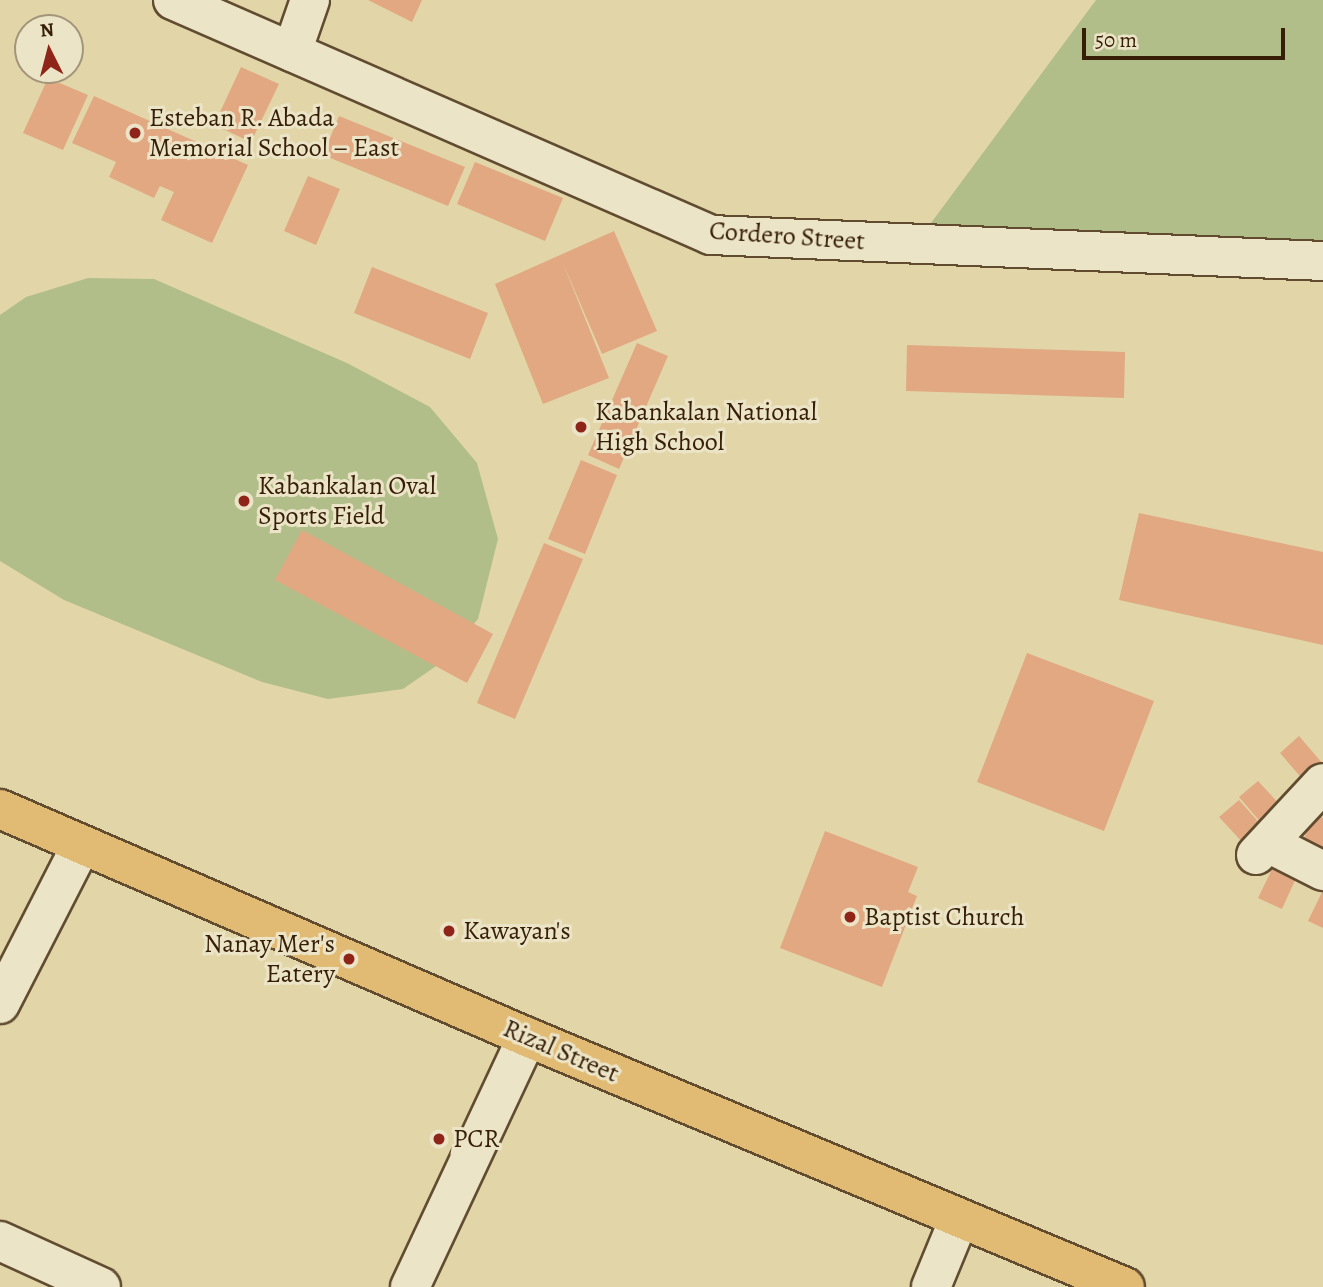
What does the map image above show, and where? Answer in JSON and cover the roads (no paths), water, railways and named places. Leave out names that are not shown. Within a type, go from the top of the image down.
[{"type":"main road","name":"Rizal Street","points":[[0,809],[527,1037],[1125,1287]]},
{"type":"street","name":"Cordero Street","points":[[173,0],[711,235],[1323,261]]},
{"type":"street","points":[[292,52],[310,0]]},
{"type":"street","points":[[1323,783],[1262,849],[1323,871]]},
{"type":"street","points":[[0,1003],[81,846]]},
{"type":"street","points":[[410,1287],[527,1037]]},
{"type":"street","points":[[931,1287],[959,1219]]},
{"type":"street","points":[[0,1241],[101,1287]]},
{"type":"place","name":"Esteban R. Abada Memorial School – East","points":[[135,133]]},
{"type":"place","name":"Kabankalan National High School","points":[[581,427]]},
{"type":"place","name":"Kabankalan Oval Sports Field","points":[[244,501]]},
{"type":"place","name":"Baptist Church","points":[[850,917]]},
{"type":"place","name":"Kawayan's","points":[[449,931]]},
{"type":"place","name":"Nanay Mer's Eatery","points":[[349,959]]},
{"type":"place","name":"PCR","points":[[439,1139]]}]
